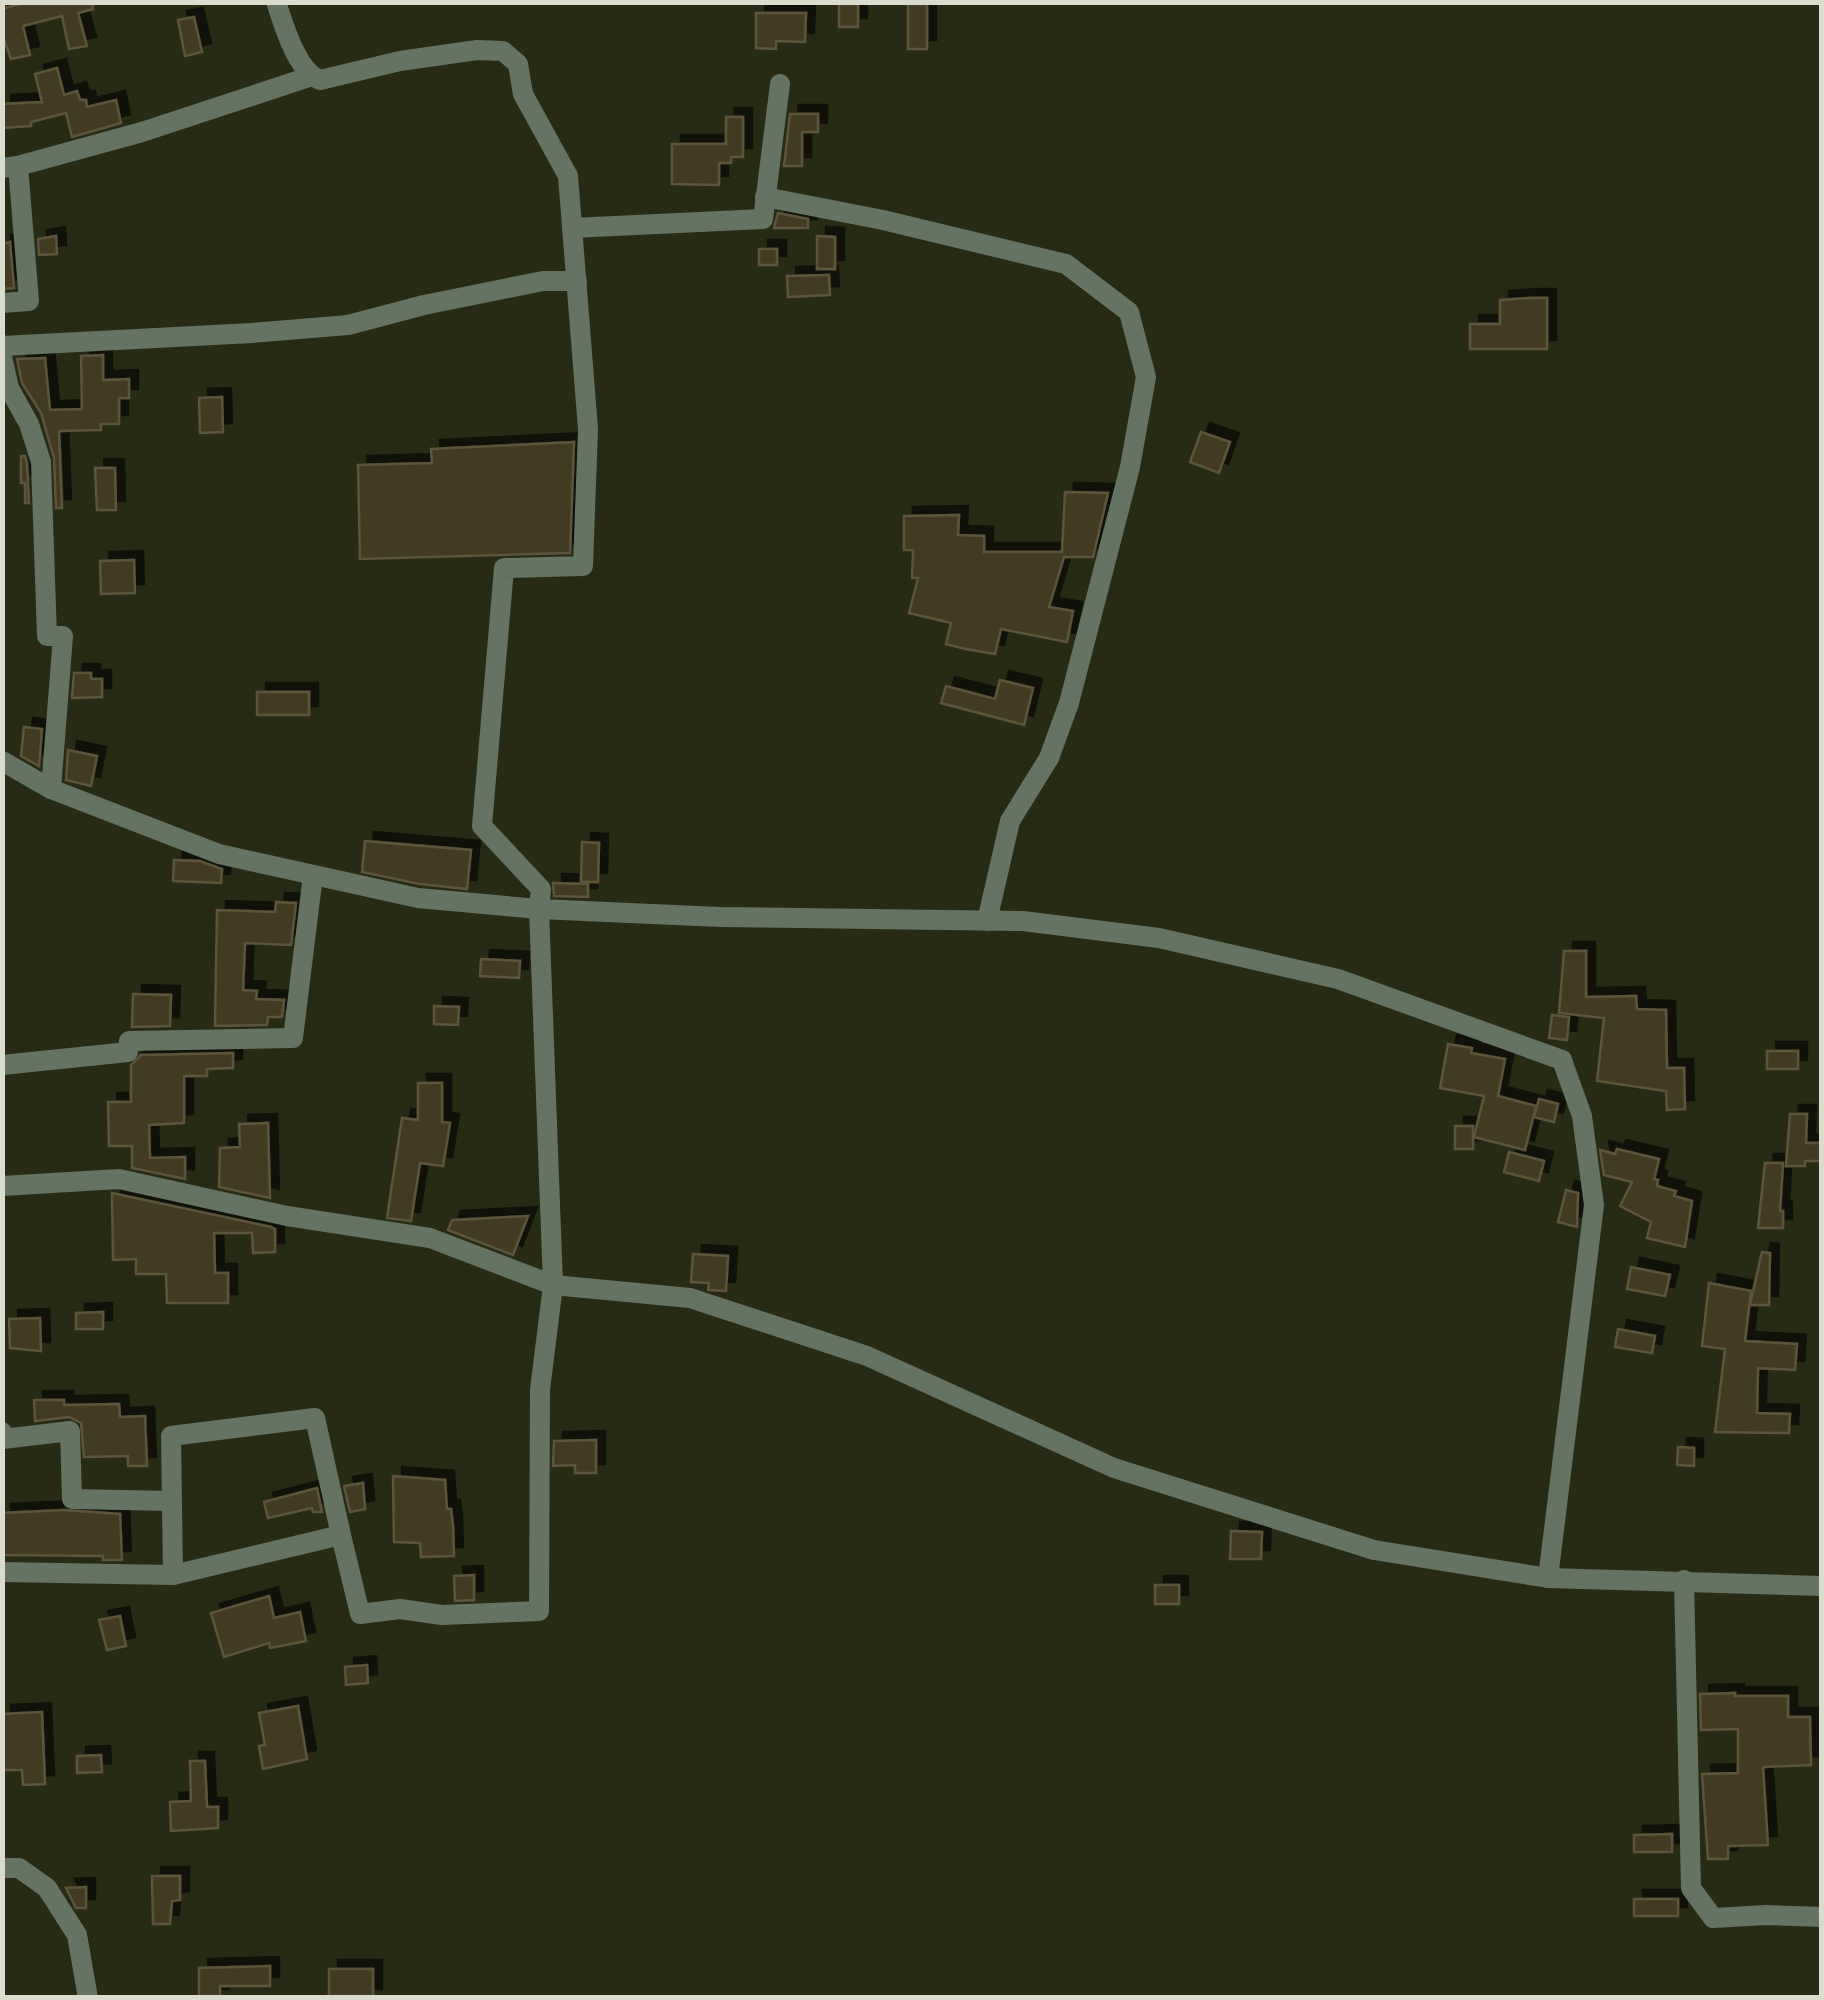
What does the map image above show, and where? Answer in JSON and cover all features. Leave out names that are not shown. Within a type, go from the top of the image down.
[{"type":"street","points":[[276,2],[312,76]]},
{"type":"street","points":[[2,303],[29,302],[10,167],[142,132],[312,76],[324,80],[400,61],[477,50],[503,52],[512,56],[521,74],[523,94],[568,176],[588,429],[583,566],[504,568],[482,826],[541,888],[553,1285],[540,1390],[539,1611],[442,1615],[400,1609],[360,1614],[315,1418],[172,1436],[173,1575]]},
{"type":"street","points":[[572,228],[763,218],[780,84]]},
{"type":"street","points":[[766,197],[883,220],[1066,264],[1129,312],[1146,377],[1130,468],[1069,703],[1049,758],[1010,821],[987,921]]},
{"type":"street","points":[[2,346],[348,324],[542,281],[576,280]]},
{"type":"street","points":[[2,357],[9,388],[29,424],[41,462],[47,636],[63,636],[51,789]]},
{"type":"street","points":[[2,761],[51,789],[219,854],[418,898],[539,909],[720,917],[1023,921],[1159,938],[1338,979],[1562,1060],[1582,1116],[1594,1205],[1548,1578]]},
{"type":"street","points":[[2,1065],[128,1052],[129,1041],[293,1038],[313,875]]},
{"type":"street","points":[[2,1186],[119,1179],[287,1216],[430,1238],[553,1285],[690,1298],[868,1356],[1114,1468],[1374,1550],[1548,1578],[1822,1586]]},
{"type":"street","points":[[2,1432],[3,1439],[70,1432],[72,1499],[170,1502]]},
{"type":"street","points":[[2,1572],[173,1575],[340,1535]]},
{"type":"street","points":[[1684,1580],[1691,1888],[1712,1918],[1766,1914],[1822,1917]]},
{"type":"street","points":[[2,1868],[19,1868],[48,1888],[78,1935],[88,1998]]},
{"type":"building","points":[[27,2],[92,2],[93,9],[78,13],[87,46],[69,49],[62,16],[23,26],[30,55],[11,59],[2,34],[2,9]]},
{"type":"building","points":[[839,2],[858,2],[858,27],[839,27]]},
{"type":"building","points":[[908,2],[927,2],[927,49],[908,49]]},
{"type":"building","points":[[756,13],[806,13],[805,42],[776,41],[776,49],[756,48]]},
{"type":"building","points":[[194,17],[202,52],[185,56],[178,20]]},
{"type":"building","points":[[57,68],[64,95],[77,91],[87,107],[116,100],[121,123],[72,137],[66,113],[31,122],[31,126],[2,128],[2,104],[42,102],[35,74]]},
{"type":"building","points":[[790,114],[818,114],[818,132],[802,132],[802,166],[784,166]]},
{"type":"building","points":[[726,117],[743,117],[743,157],[719,163],[719,185],[672,184],[672,144],[726,144]]},
{"type":"building","points":[[778,213],[808,219],[808,228],[774,228]]},
{"type":"building","points":[[56,236],[57,254],[39,255],[38,239]]},
{"type":"building","points":[[817,236],[835,237],[835,269],[817,269]]},
{"type":"building","points":[[10,242],[14,288],[2,289],[2,244]]},
{"type":"building","points":[[759,249],[777,249],[777,265],[759,265]]},
{"type":"building","points":[[829,275],[830,295],[788,297],[787,276]]},
{"type":"building","points":[[1547,298],[1547,349],[1470,349],[1470,324],[1500,324],[1500,300]]},
{"type":"building","points":[[103,355],[103,380],[129,379],[129,398],[119,398],[119,424],[101,424],[101,430],[59,431],[62,508],[56,508],[54,458],[41,413],[22,383],[17,359],[45,358],[50,410],[82,409],[81,356]]},
{"type":"building","points":[[222,397],[223,432],[200,433],[199,398]]},
{"type":"building","points":[[1201,432],[1230,442],[1219,473],[1190,462]]},
{"type":"building","points":[[574,442],[570,553],[360,559],[358,465],[432,463],[431,449]]},
{"type":"building","points":[[21,456],[25,456],[27,464],[29,503],[25,503],[25,483],[21,483]]},
{"type":"building","points":[[95,468],[115,468],[116,510],[97,510]]},
{"type":"building","points":[[1065,492],[1108,493],[1093,557],[1064,557],[1049,607],[1073,611],[1067,642],[1001,629],[995,654],[966,649],[946,644],[951,623],[909,613],[918,578],[912,578],[913,550],[904,550],[904,516],[959,515],[958,535],[984,536],[984,552],[1062,552]]},
{"type":"building","points":[[134,560],[135,593],[101,594],[100,561]]},
{"type":"building","points":[[74,673],[91,673],[91,679],[102,679],[102,697],[72,698]]},
{"type":"building","points":[[1000,680],[1033,688],[1024,725],[941,703],[946,686],[995,699]]},
{"type":"building","points":[[257,692],[309,692],[309,715],[257,715]]},
{"type":"building","points":[[24,727],[42,729],[39,766],[21,756]]},
{"type":"building","points":[[68,750],[97,756],[91,786],[66,780]]},
{"type":"building","points":[[365,841],[471,850],[467,889],[362,872]]},
{"type":"building","points":[[582,842],[599,843],[598,882],[581,882]]},
{"type":"building","points":[[174,860],[200,861],[222,869],[221,883],[173,881]]},
{"type":"building","points":[[553,883],[588,884],[588,897],[554,896]]},
{"type":"building","points":[[276,902],[296,903],[291,945],[245,943],[243,990],[257,991],[256,999],[284,1000],[282,1017],[268,1017],[267,1025],[215,1026],[217,910],[275,912]]},
{"type":"building","points":[[1564,951],[1586,951],[1586,997],[1636,996],[1637,1009],[1666,1010],[1667,1068],[1684,1068],[1685,1109],[1667,1110],[1666,1091],[1597,1081],[1604,1018],[1559,1013]]},
{"type":"building","points":[[481,959],[520,961],[519,978],[480,976]]},
{"type":"building","points":[[133,994],[171,995],[170,1026],[132,1027]]},
{"type":"building","points":[[434,1006],[459,1007],[458,1025],[434,1024]]},
{"type":"building","points":[[1552,1015],[1569,1017],[1567,1040],[1549,1038]]},
{"type":"building","points":[[1448,1044],[1505,1059],[1498,1096],[1536,1106],[1525,1150],[1474,1137],[1484,1096],[1440,1088]]},
{"type":"building","points":[[1767,1051],[1798,1051],[1798,1069],[1767,1069]]},
{"type":"building","points":[[233,1053],[233,1068],[207,1069],[207,1076],[184,1076],[184,1123],[149,1125],[150,1158],[185,1157],[185,1179],[132,1168],[132,1146],[109,1146],[108,1102],[131,1102],[131,1065],[141,1055]]},
{"type":"building","points":[[418,1083],[442,1083],[442,1122],[450,1123],[443,1166],[420,1163],[411,1221],[387,1218],[402,1118],[418,1120]]},
{"type":"building","points":[[1539,1099],[1558,1104],[1554,1122],[1534,1117]]},
{"type":"building","points":[[1790,1114],[1807,1114],[1806,1143],[1822,1143],[1822,1161],[1786,1166]]},
{"type":"building","points":[[268,1123],[270,1198],[219,1187],[220,1148],[240,1147],[239,1124]]},
{"type":"building","points":[[1455,1126],[1473,1126],[1473,1149],[1455,1149]]},
{"type":"building","points":[[1617,1149],[1659,1159],[1654,1179],[1658,1180],[1657,1186],[1692,1201],[1685,1247],[1647,1238],[1651,1222],[1620,1206],[1632,1182],[1604,1175],[1600,1150],[1615,1154]]},
{"type":"building","points":[[1509,1152],[1544,1161],[1539,1181],[1504,1172]]},
{"type":"building","points":[[1765,1163],[1783,1163],[1783,1228],[1758,1228]]},
{"type":"building","points":[[1566,1190],[1578,1193],[1577,1227],[1558,1222]]},
{"type":"building","points":[[112,1193],[271,1227],[275,1229],[275,1252],[253,1253],[252,1233],[214,1233],[215,1273],[228,1273],[228,1303],[167,1303],[166,1274],[136,1274],[136,1259],[113,1260]]},
{"type":"building","points":[[528,1216],[513,1255],[448,1230],[452,1220]]},
{"type":"building","points":[[1762,1252],[1770,1253],[1769,1305],[1750,1305]]},
{"type":"building","points":[[693,1254],[728,1256],[726,1291],[708,1290],[709,1283],[691,1282]]},
{"type":"building","points":[[1631,1267],[1670,1275],[1665,1296],[1627,1289]]},
{"type":"building","points":[[1709,1283],[1751,1291],[1745,1341],[1797,1344],[1795,1370],[1758,1368],[1757,1413],[1790,1414],[1789,1433],[1715,1432],[1725,1349],[1702,1346]]},
{"type":"building","points":[[103,1312],[103,1329],[76,1329],[76,1313]]},
{"type":"building","points":[[40,1318],[41,1351],[10,1348],[9,1319]]},
{"type":"building","points":[[1618,1329],[1655,1336],[1652,1353],[1615,1347]]},
{"type":"building","points":[[34,1400],[64,1400],[64,1405],[119,1404],[120,1417],[145,1416],[147,1466],[128,1466],[128,1456],[84,1457],[81,1423],[69,1417],[35,1421]]},
{"type":"building","points":[[596,1440],[596,1473],[575,1473],[575,1465],[553,1466],[554,1441]]},
{"type":"building","points":[[1678,1447],[1694,1448],[1694,1466],[1677,1465]]},
{"type":"building","points":[[393,1476],[445,1480],[454,1556],[421,1557],[420,1543],[394,1542]]},
{"type":"building","points":[[363,1483],[365,1509],[350,1512],[344,1486]]},
{"type":"building","points":[[317,1488],[322,1512],[313,1512],[312,1508],[268,1518],[264,1502]]},
{"type":"building","points":[[64,1510],[120,1514],[122,1560],[103,1560],[103,1556],[3,1555],[2,1513]]},
{"type":"building","points":[[1231,1531],[1262,1532],[1261,1559],[1230,1559]]},
{"type":"building","points":[[474,1575],[474,1600],[455,1601],[454,1576]]},
{"type":"building","points":[[1155,1585],[1179,1585],[1179,1604],[1155,1604]]},
{"type":"building","points":[[269,1596],[274,1618],[300,1612],[306,1641],[270,1648],[269,1643],[224,1657],[211,1613]]},
{"type":"building","points":[[120,1616],[126,1646],[107,1650],[99,1620]]},
{"type":"building","points":[[367,1665],[368,1683],[346,1685],[345,1667]]},
{"type":"building","points":[[1700,1694],[1788,1696],[1788,1717],[1810,1717],[1811,1765],[1763,1767],[1768,1845],[1728,1846],[1728,1859],[1708,1859],[1702,1774],[1738,1773],[1738,1729],[1701,1730]]},
{"type":"building","points":[[298,1706],[307,1759],[263,1769],[259,1746],[265,1745],[259,1713]]},
{"type":"building","points":[[42,1712],[45,1784],[23,1785],[22,1770],[2,1770],[2,1714]]},
{"type":"building","points":[[101,1755],[102,1772],[77,1773],[77,1756]]},
{"type":"building","points":[[190,1761],[205,1761],[207,1807],[218,1807],[218,1828],[171,1831],[170,1802],[191,1801]]},
{"type":"building","points":[[1672,1834],[1672,1852],[1634,1852],[1634,1835]]},
{"type":"building","points":[[152,1876],[180,1876],[180,1900],[172,1901],[170,1924],[153,1924]]},
{"type":"building","points":[[86,1887],[86,1908],[76,1908],[66,1888]]},
{"type":"building","points":[[1634,1899],[1678,1899],[1678,1916],[1634,1916]]},
{"type":"building","points":[[270,1966],[270,1986],[220,1986],[220,1998],[199,1998],[199,1968]]},
{"type":"building","points":[[329,1969],[373,1969],[373,1998],[329,1998]]}]
